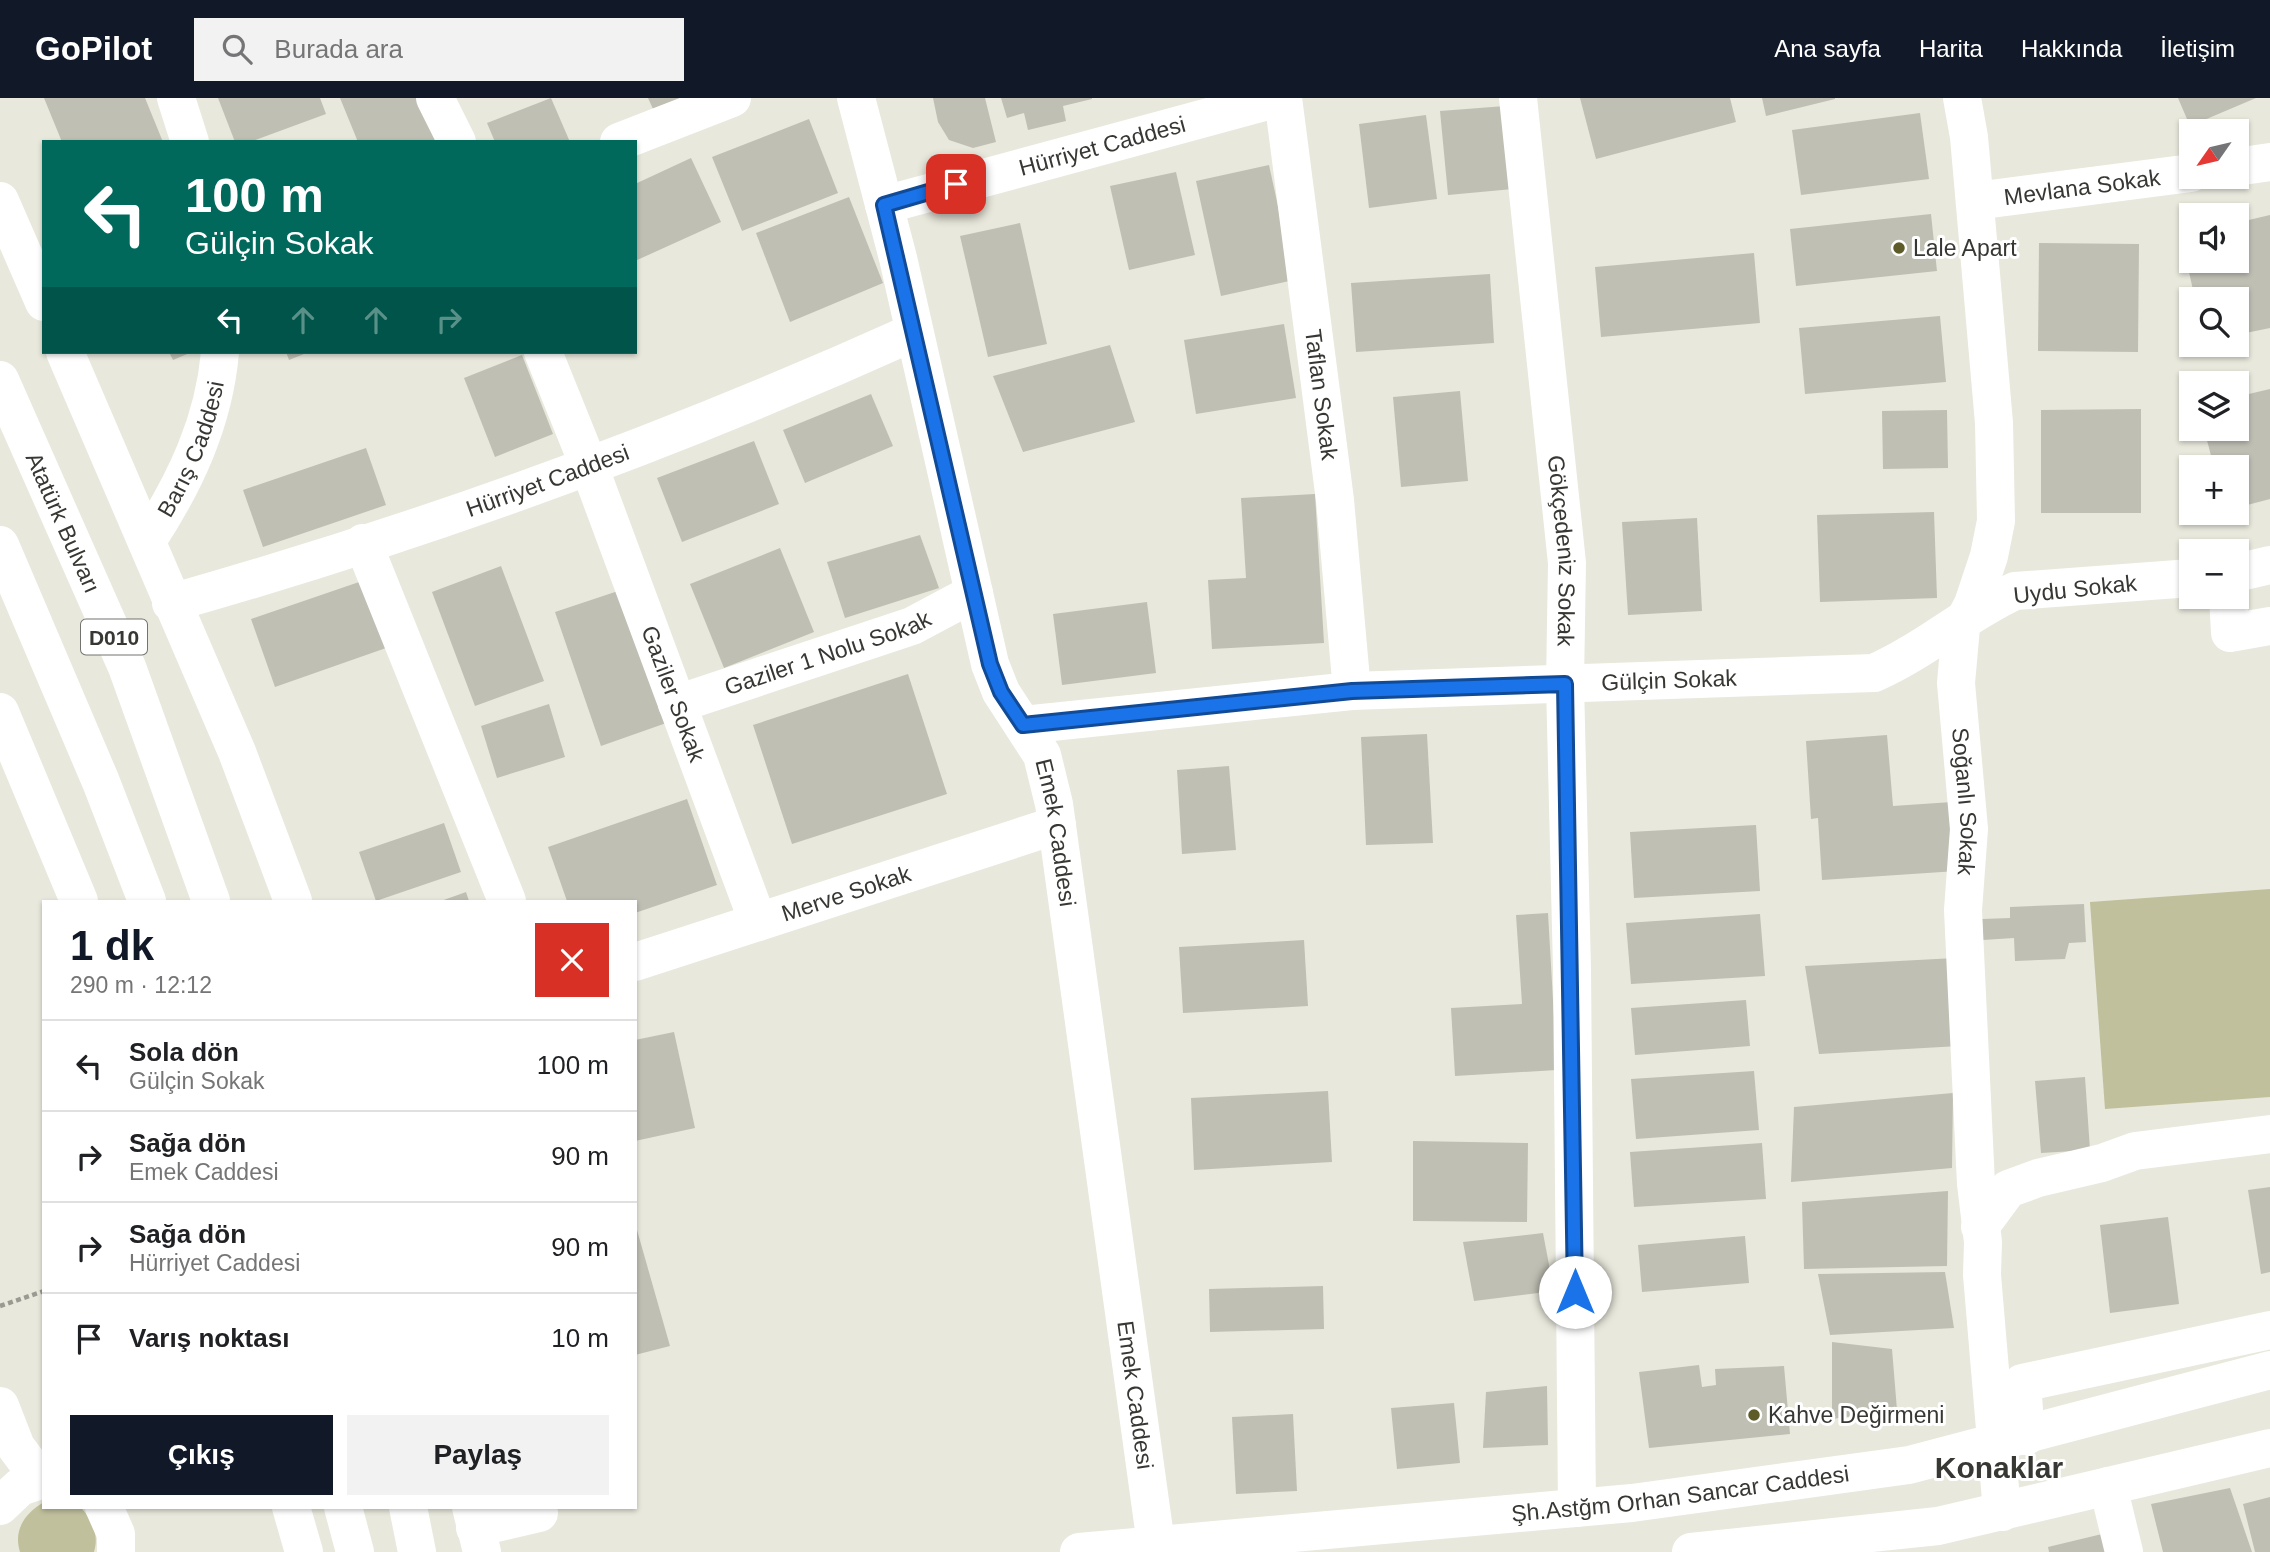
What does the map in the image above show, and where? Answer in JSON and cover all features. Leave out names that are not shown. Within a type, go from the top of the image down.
[{"type":"main road","points":[[176,98],[189,140]]},
{"type":"main road","points":[[435,98],[456,140]]},
{"type":"main road","points":[[625,140],[733,98]]},
{"type":"main road","name":"Emek Caddesi","points":[[856,98],[884,205],[990,664],[1001,692],[1042,755],[1057,825],[1155,1548]]},
{"type":"main road","name":"Hürriyet Caddesi","points":[[884,205],[1281,98]]},
{"type":"main road","name":"Taflan Sokak","points":[[1281,98],[1335,500],[1352,691]]},
{"type":"main road","name":"Gökçedeniz Sokak","points":[[1518,98],[1567,563],[1565,684],[1572,969],[1577,1508]]},
{"type":"main road","name":"Soğanlı Sokak","points":[[1962,98],[1975,201],[1994,422],[1996,522],[1989,556],[1961,627],[1956,683],[1969,829],[1963,910],[1980,1227],[2010,1440],[2002,1512]]},
{"type":"main road","points":[[2249,165],[2270,162]]},
{"type":"main road","name":"Mevlana Sokak","points":[[1975,201],[2179,175]]},
{"type":"main road","points":[[0,201],[42,297]]},
{"type":"main road","name":"Hürriyet Caddesi","points":[[171,603],[271,575],[589,466],[914,332]]},
{"type":"main road","points":[[66,354],[237,751],[293,900]]},
{"type":"main road","name":"Barış Caddesi","points":[[147,541],[177,496],[195,457],[218,378],[220,354]]},
{"type":"main road","name":"Gaziler Sokak","points":[[544,354],[589,466],[758,922]]},
{"type":"main road","name":"Atatürk Bulvarı","points":[[0,380],[127,667],[211,900]]},
{"type":"main road","points":[[363,543],[506,900]]},
{"type":"main road","name":"D010","points":[[0,545],[101,782],[147,900]]},
{"type":"main road","points":[[2249,570],[2270,565]]},
{"type":"main road","name":"Uydu Sokak","points":[[1966,619],[2015,591],[2179,579]]},
{"type":"main road","name":"Gaziler 1 Nolu Sokak","points":[[677,704],[912,626],[974,593]]},
{"type":"main road","points":[[2229,609],[2230,633],[2270,626]]},
{"type":"main road","name":"Gülçin Sokak","points":[[1023,725],[1352,691],[1874,673],[1906,659],[1966,619]]},
{"type":"main road","points":[[0,712],[79,900]]},
{"type":"main road","name":"Merve Sokak","points":[[637,961],[1057,825]]},
{"type":"main road","points":[[1980,1227],[2008,1189],[2038,1178],[2102,1163],[2135,1151],[2270,1134]]},
{"type":"main road","points":[[2010,1440],[2022,1382],[2270,1329]]},
{"type":"main road","name":"Şh.Astğm Orhan Sancar Caddesi","points":[[1079,1552],[1155,1548],[1577,1508],[1909,1465],[2270,1370]]},
{"type":"main road","points":[[0,1406],[16,1447],[42,1479],[20,1487],[0,1506]]},
{"type":"main road","points":[[1691,1552],[1877,1543],[1938,1526],[2270,1448]]},
{"type":"main road","points":[[2108,1486],[2124,1552]]},
{"type":"main road","points":[[105,1509],[116,1534],[116,1552]]},
{"type":"main road","points":[[292,1509],[304,1552]]},
{"type":"main road","points":[[344,1509],[355,1552]]},
{"type":"main road","points":[[408,1509],[417,1552]]},
{"type":"main road","points":[[476,1529],[539,1513],[538,1509]]},
{"type":"path","points":[[0,1306],[42,1292]]},
{"type":"green space","points":[[2270,889],[2270,1097],[2105,1109],[2090,902]]},
{"type":"green space","points":[[42,1503],[42,1509],[82,1509],[94,1529],[94,1552],[20,1552],[18,1536],[22,1523],[31,1511]]},
{"type":"building","points":[[44,98],[145,98],[162,140],[61,140]]},
{"type":"building","points":[[218,98],[320,98],[326,114],[255,140],[234,140]]},
{"type":"building","points":[[340,98],[418,98],[435,140],[357,140]]},
{"type":"building","points":[[551,98],[569,140],[494,140],[487,123]]},
{"type":"building","points":[[648,98],[714,98],[659,122]]},
{"type":"building","points":[[933,98],[985,98],[996,142],[973,148],[949,140],[938,122]]},
{"type":"building","points":[[1001,98],[1092,99],[1063,106],[1066,121],[1028,130],[1024,113],[1007,118]]},
{"type":"building","points":[[1580,98],[1730,98],[1736,122],[1596,159]]},
{"type":"building","points":[[1762,98],[1835,98],[1835,99],[1766,116]]},
{"type":"building","points":[[2178,98],[2256,98],[2206,119],[2187,119]]},
{"type":"building","points":[[1505,106],[1513,189],[1448,195],[1440,111]]},
{"type":"building","points":[[1920,113],[1929,179],[1801,195],[1792,130]]},
{"type":"building","points":[[1426,115],[1437,199],[1369,208],[1359,124]]},
{"type":"building","points":[[809,119],[838,193],[742,231],[712,157]]},
{"type":"building","points":[[691,158],[721,222],[637,260],[637,183]]},
{"type":"building","points":[[1269,165],[1294,280],[1221,296],[1196,181]]},
{"type":"building","points":[[1176,172],[1195,255],[1129,270],[1110,186]]},
{"type":"building","points":[[849,197],[883,283],[790,322],[756,233]]},
{"type":"building","points":[[1931,214],[1937,271],[1796,286],[1790,229]]},
{"type":"building","points":[[2270,215],[2270,328],[2249,332],[2249,287],[2192,287],[2189,273],[2249,273],[2249,220]]},
{"type":"building","points":[[1020,223],[1047,344],[988,357],[960,236]]},
{"type":"building","points":[[2039,243],[2139,244],[2138,352],[2038,351]]},
{"type":"building","points":[[1754,253],[1760,323],[1601,337],[1595,267]]},
{"type":"building","points":[[1490,274],[1494,343],[1356,352],[1351,283]]},
{"type":"building","points":[[1940,316],[1946,382],[1805,394],[1799,328]]},
{"type":"building","points":[[1284,324],[1296,398],[1196,414],[1184,340]]},
{"type":"building","points":[[1110,345],[1135,422],[1023,452],[993,376]]},
{"type":"building","points":[[170,354],[187,354],[173,360]]},
{"type":"building","points":[[287,354],[304,354],[289,360]]},
{"type":"building","points":[[522,355],[553,434],[495,457],[464,378]]},
{"type":"building","points":[[2270,389],[2270,499],[2249,505],[2249,455],[2211,455],[2207,441],[2249,441],[2249,394]]},
{"type":"building","points":[[1460,391],[1468,481],[1401,487],[1393,397]]},
{"type":"building","points":[[871,394],[893,446],[805,483],[783,430]]},
{"type":"building","points":[[2141,409],[2141,513],[2041,513],[2041,410]]},
{"type":"building","points":[[1947,410],[1948,468],[1883,469],[1882,411]]},
{"type":"building","points":[[754,441],[779,504],[682,542],[657,478]]},
{"type":"building","points":[[366,448],[386,505],[263,547],[243,490]]},
{"type":"building","points":[[1315,494],[1324,643],[1212,649],[1208,580],[1246,578],[1241,498]]},
{"type":"building","points":[[1934,512],[1937,598],[1820,602],[1817,515]]},
{"type":"building","points":[[1697,518],[1702,611],[1628,615],[1622,522]]},
{"type":"building","points":[[920,535],[939,588],[845,618],[827,562]]},
{"type":"building","points":[[780,548],[814,632],[724,668],[690,584]]},
{"type":"building","points":[[501,566],[544,681],[475,706],[432,592]]},
{"type":"building","points":[[362,581],[386,648],[275,687],[251,619]]},
{"type":"building","points":[[627,588],[672,721],[601,746],[555,612]]},
{"type":"building","points":[[1147,602],[1156,673],[1062,685],[1053,614]]},
{"type":"building","points":[[908,674],[947,794],[792,844],[753,725]]},
{"type":"building","points":[[549,704],[565,757],[497,778],[481,726]]},
{"type":"building","points":[[1427,734],[1433,843],[1366,845],[1361,737]]},
{"type":"building","points":[[1887,735],[1893,806],[1952,802],[1957,871],[1822,880],[1818,818],[1811,819],[1806,741]]},
{"type":"building","points":[[1229,766],[1236,850],[1182,854],[1177,770]]},
{"type":"building","points":[[687,799],[717,885],[637,912],[637,900],[567,900],[548,847]]},
{"type":"building","points":[[444,823],[461,872],[376,900],[359,852]]},
{"type":"building","points":[[1756,825],[1760,891],[1634,898],[1630,832]]},
{"type":"building","points":[[466,892],[469,900],[444,900]]},
{"type":"building","points":[[2084,904],[2086,942],[2069,943],[2065,959],[2015,961],[2014,938],[1983,940],[1982,919],[2010,918],[2010,907]]},
{"type":"building","points":[[1548,913],[1557,1070],[1455,1076],[1451,1008],[1522,1004],[1516,915]]},
{"type":"building","points":[[1760,914],[1765,976],[1631,984],[1626,923]]},
{"type":"building","points":[[1304,940],[1308,1006],[1183,1013],[1179,947]]},
{"type":"building","points":[[1955,958],[1959,1046],[1819,1054],[1805,966]]},
{"type":"building","points":[[1746,1000],[1750,1046],[1635,1055],[1631,1008]]},
{"type":"building","points":[[674,1032],[695,1128],[637,1141],[637,1040]]},
{"type":"building","points":[[1754,1071],[1759,1130],[1636,1139],[1631,1079]]},
{"type":"building","points":[[2085,1077],[2090,1150],[2041,1153],[2035,1081]]},
{"type":"building","points":[[1328,1091],[1332,1162],[1194,1170],[1191,1098]]},
{"type":"building","points":[[1953,1093],[1952,1168],[1791,1182],[1794,1107]]},
{"type":"building","points":[[1413,1141],[1528,1143],[1527,1222],[1413,1221]]},
{"type":"building","points":[[1762,1143],[1766,1199],[1634,1207],[1630,1152]]},
{"type":"building","points":[[2270,1187],[2270,1272],[2261,1274],[2248,1190]]},
{"type":"building","points":[[1948,1191],[1947,1266],[1804,1269],[1802,1202]]},
{"type":"building","points":[[2168,1217],[2179,1304],[2110,1313],[2100,1225]]},
{"type":"building","points":[[637,1230],[670,1346],[637,1354]]},
{"type":"building","points":[[1543,1233],[1554,1291],[1474,1301],[1463,1242]]},
{"type":"building","points":[[1745,1236],[1749,1283],[1642,1292],[1638,1245]]},
{"type":"building","points":[[1945,1272],[1954,1328],[1830,1335],[1818,1274]]},
{"type":"building","points":[[1323,1286],[1324,1329],[1210,1332],[1209,1289]]},
{"type":"building","points":[[1832,1342],[1892,1349],[1897,1410],[1832,1419]]},
{"type":"building","points":[[1699,1365],[1702,1387],[1716,1385],[1715,1369],[1784,1366],[1790,1434],[1649,1448],[1639,1372]]},
{"type":"building","points":[[1547,1386],[1548,1445],[1483,1448],[1486,1392]]},
{"type":"building","points":[[1454,1403],[1460,1463],[1397,1469],[1391,1408]]},
{"type":"building","points":[[1293,1414],[1297,1491],[1236,1494],[1232,1417]]},
{"type":"building","points":[[2230,1488],[2252,1552],[2163,1552],[2151,1504]]},
{"type":"building","points":[[2270,1497],[2270,1552],[2255,1552],[2243,1504]]},
{"type":"building","points":[[2102,1534],[2106,1552],[2049,1552],[2048,1547]]},
{"type":"place","name":"Lale Apart","points":[[1899,248]]},
{"type":"place","name":"Kahve Değirmeni","points":[[1754,1415]]},
{"type":"district","name":"Konaklar","points":[[1999,1467]]},
{"type":"route","points":[[956,184],[884,205],[990,664],[1001,692],[1023,725],[1352,691],[1565,684],[1572,969],[1575,1292]]}]
